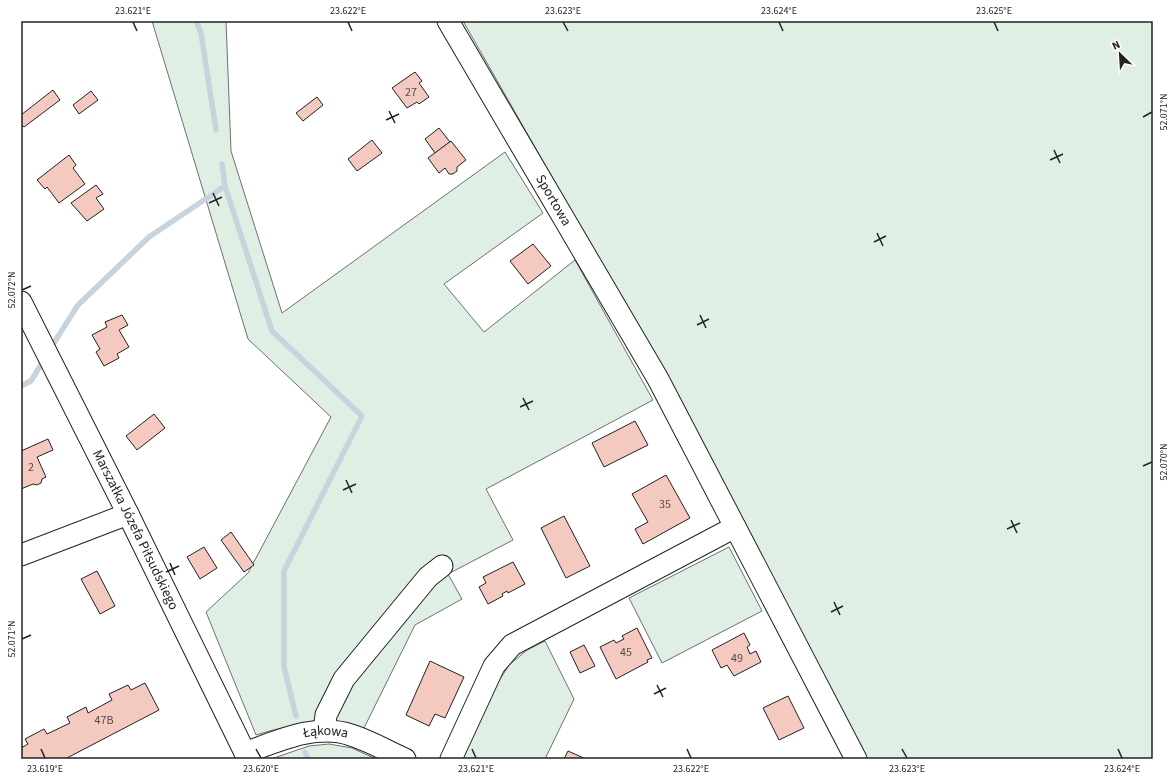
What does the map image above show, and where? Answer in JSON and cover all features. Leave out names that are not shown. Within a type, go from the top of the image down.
[{"type":"street","name":"Sportowa","points":[[448,21],[658,379],[856,759]]},
{"type":"street","name":"Marszałka Józefa Piłsudskiego","points":[[21,302],[128,514],[246,756]]},
{"type":"street","points":[[21,555],[128,514]]},
{"type":"street","points":[[451,759],[494,666],[512,645],[735,527]]},
{"type":"street","points":[[324,731],[326,714],[344,679],[428,577],[442,566]]},
{"type":"street","name":"Łąkowa","points":[[246,756],[291,736],[324,731],[351,735],[405,759]]},
{"type":"green space","points":[[152,21],[226,21],[231,151],[282,313],[505,152],[543,213],[444,284],[484,332],[575,260],[653,400],[486,489],[513,540],[448,574],[462,599],[415,625],[364,728],[336,724],[310,724],[297,725],[256,735],[206,612],[248,573],[331,417],[248,339]]},
{"type":"green space","points":[[463,21],[1153,21],[1153,759],[866,759],[677,396]]},
{"type":"green space","points":[[729,547],[762,611],[662,663],[629,598]]},
{"type":"green space","points":[[545,641],[574,699],[545,759],[462,759],[497,684],[509,665],[527,650]]},
{"type":"green space","points":[[329,744],[352,748],[376,759],[271,759],[309,746]]},
{"type":"building","points":[[415,72],[422,81],[419,83],[429,97],[419,104],[417,102],[407,108],[392,88]]},
{"type":"building","points":[[53,90],[60,100],[24,127],[21,124],[21,115]]},
{"type":"building","points":[[91,91],[98,100],[79,114],[73,105]]},
{"type":"building","points":[[317,97],[323,105],[303,121],[296,113]]},
{"type":"building","points":[[439,128],[450,142],[435,153],[425,139]]},
{"type":"building","points":[[372,140],[382,153],[357,171],[348,159]]},
{"type":"building","points":[[451,141],[466,160],[457,167],[457,171],[453,174],[449,174],[445,168],[439,173],[428,158]]},
{"type":"building","points":[[69,155],[76,165],[73,168],[85,184],[59,203],[47,187],[45,189],[37,180]]},
{"type":"building","points":[[96,185],[103,194],[96,198],[104,209],[87,221],[71,203]]},
{"type":"building","points":[[533,244],[551,266],[528,284],[510,261]]},
{"type":"building","points":[[122,315],[128,325],[119,330],[129,347],[117,354],[119,358],[104,366],[96,352],[100,349],[92,335],[107,327],[105,322]]},
{"type":"building","points":[[154,414],[165,428],[137,450],[126,436]]},
{"type":"building","points":[[635,421],[648,445],[604,467],[592,443]]},
{"type":"building","points":[[48,439],[53,450],[37,457],[46,477],[37,485],[33,484],[21,489],[21,451]]},
{"type":"building","points":[[666,475],[690,518],[643,544],[635,529],[648,522],[632,494]]},
{"type":"building","points":[[564,516],[590,566],[566,578],[541,528]]},
{"type":"building","points":[[231,532],[254,565],[244,572],[221,540]]},
{"type":"building","points":[[204,547],[217,568],[200,579],[187,557]]},
{"type":"building","points":[[513,562],[525,584],[508,593],[507,591],[502,594],[503,596],[488,604],[479,587],[486,583],[483,577]]},
{"type":"building","points":[[97,571],[115,606],[100,614],[81,579]]},
{"type":"building","points":[[637,628],[652,658],[647,660],[648,662],[616,679],[600,647],[614,640],[616,643],[624,639],[622,636]]},
{"type":"building","points":[[744,633],[750,645],[747,647],[750,654],[756,651],[761,662],[734,676],[727,665],[721,668],[712,650]]},
{"type":"building","points":[[584,645],[595,666],[580,673],[570,652]]},
{"type":"building","points":[[430,661],[464,677],[445,718],[435,714],[429,726],[406,715]]},
{"type":"building","points":[[145,683],[159,710],[65,759],[21,759],[21,748],[28,744],[25,739],[44,729],[47,734],[70,723],[67,717],[86,707],[88,713],[112,700],[109,694],[128,685],[131,690]]},
{"type":"building","points":[[788,696],[804,728],[779,740],[763,708]]},
{"type":"building","points":[[568,751],[586,759],[564,759]]},
{"type":"waterway","points":[[196,21],[201,33],[216,130]]},
{"type":"waterway","points":[[222,164],[225,186],[272,331],[362,416],[284,571],[284,667],[296,716]]},
{"type":"waterway","points":[[50,349],[78,305],[149,237],[225,186]]},
{"type":"waterway","points":[[21,386],[31,381],[45,358]]},
{"type":"waterway","points":[[305,752],[308,759]]}]
